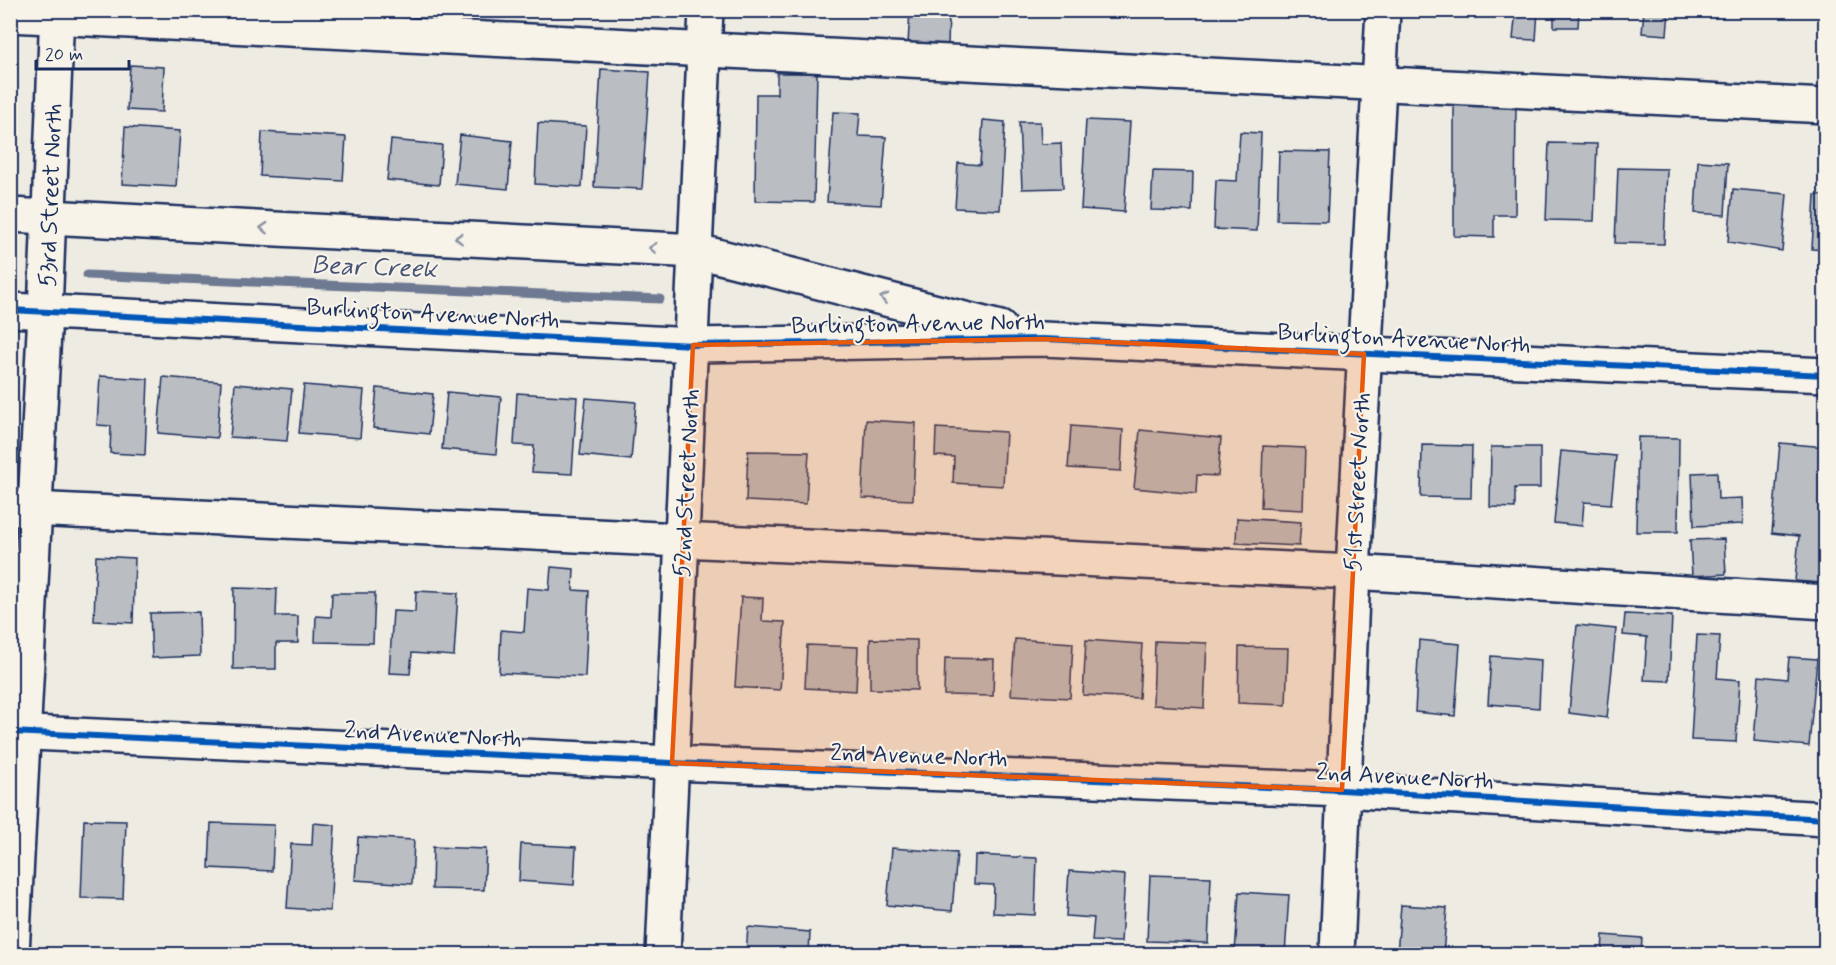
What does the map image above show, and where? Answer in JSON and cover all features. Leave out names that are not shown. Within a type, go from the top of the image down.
[{"type":"street","name":"52nd Street North","points":[[663,954],[693,345],[706,10]]},
{"type":"street","name":"51st Street North","points":[[1337,954],[1342,790],[1383,10]]},
{"type":"street","points":[[10,15],[57,14],[705,50],[1826,106]]},
{"type":"street","name":"53rd Street North","points":[[12,954],[22,508],[45,312],[57,14]]},
{"type":"street","name":"Burlington Avenue North","points":[[10,215],[697,251],[1043,339]]},
{"type":"street","name":"Burlington Avenue North","points":[[10,310],[693,345],[1043,339],[1826,375]]},
{"type":"street","points":[[22,508],[1353,572],[1826,602]]},
{"type":"street","name":"2nd Avenue North","points":[[16,733],[1342,790],[1826,819]]},
{"type":"highlighted area","points":[[1043,339],[1364,354],[1342,790],[672,763],[693,345]]},
{"type":"building","points":[[910,10],[949,10],[948,46],[908,44]]},
{"type":"building","points":[[1436,10],[1476,10],[1476,17],[1436,14]]},
{"type":"building","points":[[1516,10],[1538,10],[1536,40],[1513,39]]},
{"type":"building","points":[[1554,10],[1579,10],[1578,27],[1554,27]]},
{"type":"building","points":[[1644,10],[1669,10],[1667,35],[1642,33]]},
{"type":"building","points":[[1705,10],[1766,10],[1766,15]]},
{"type":"building","points":[[130,65],[164,67],[162,112],[127,110]]},
{"type":"building","points":[[601,69],[650,72],[642,189],[594,187]]},
{"type":"building","points":[[777,73],[817,73],[814,202],[755,201],[756,94],[777,94]]},
{"type":"building","points":[[1454,104],[1516,105],[1515,215],[1494,215],[1494,237],[1454,236]]},
{"type":"building","points":[[833,112],[860,113],[858,136],[886,137],[881,205],[827,202]]},
{"type":"building","points":[[983,120],[1005,122],[1000,210],[955,208],[958,163],[980,165]]},
{"type":"building","points":[[1086,120],[1130,122],[1124,212],[1081,209]]},
{"type":"building","points":[[1019,122],[1040,122],[1041,144],[1061,143],[1063,188],[1022,189]]},
{"type":"building","points":[[538,123],[586,126],[582,187],[535,184]]},
{"type":"building","points":[[125,127],[180,131],[176,187],[122,184]]},
{"type":"building","points":[[262,132],[346,137],[343,181],[260,176]]},
{"type":"building","points":[[1240,132],[1261,133],[1257,231],[1214,229],[1216,180],[1237,181]]},
{"type":"building","points":[[460,135],[512,141],[508,189],[455,184]]},
{"type":"building","points":[[391,140],[442,145],[439,185],[387,180]]},
{"type":"building","points":[[1549,143],[1597,144],[1594,221],[1546,220]]},
{"type":"building","points":[[1279,151],[1330,152],[1327,221],[1277,220]]},
{"type":"building","points":[[1698,161],[1728,163],[1725,215],[1695,213]]},
{"type":"building","points":[[1618,168],[1667,169],[1664,244],[1615,243]]},
{"type":"building","points":[[1153,171],[1193,172],[1192,211],[1151,210]]},
{"type":"building","points":[[1733,189],[1787,194],[1782,251],[1728,242]]},
{"type":"building","points":[[1815,195],[1826,195],[1826,250],[1812,249]]},
{"type":"building","points":[[100,376],[148,379],[145,455],[110,453],[111,426],[97,425]]},
{"type":"building","points":[[163,377],[221,382],[217,438],[158,433]]},
{"type":"building","points":[[235,384],[292,389],[287,441],[230,437]]},
{"type":"building","points":[[304,385],[364,390],[360,438],[299,433]]},
{"type":"building","points":[[377,388],[433,394],[429,434],[373,428]]},
{"type":"building","points":[[447,392],[501,397],[496,454],[442,449]]},
{"type":"building","points":[[517,393],[577,397],[572,474],[532,472],[534,446],[514,445]]},
{"type":"building","points":[[586,398],[636,402],[631,460],[580,455]]},
{"type":"building","points":[[866,420],[916,423],[913,500],[862,498]]},
{"type":"building","points":[[1071,426],[1123,430],[1121,471],[1068,468]]},
{"type":"building","points":[[936,428],[1006,432],[1003,486],[953,483],[954,457],[935,456]]},
{"type":"building","points":[[1140,430],[1221,438],[1218,476],[1197,475],[1196,494],[1134,488]]},
{"type":"building","points":[[1638,437],[1679,438],[1678,532],[1636,532]]},
{"type":"building","points":[[1780,443],[1826,447],[1826,543],[1822,583],[1795,581],[1799,536],[1772,533]]},
{"type":"building","points":[[1422,445],[1472,446],[1471,498],[1421,497]]},
{"type":"building","points":[[1263,446],[1305,448],[1303,510],[1261,508]]},
{"type":"building","points":[[1491,447],[1540,447],[1540,488],[1515,488],[1515,508],[1490,507]]},
{"type":"building","points":[[748,451],[809,452],[806,504],[746,501]]},
{"type":"building","points":[[1561,451],[1616,456],[1611,504],[1584,502],[1582,526],[1554,523]]},
{"type":"building","points":[[1717,472],[1718,499],[1742,498],[1743,524],[1694,526],[1692,473]]},
{"type":"building","points":[[1237,518],[1301,522],[1299,546],[1236,543]]},
{"type":"building","points":[[1724,539],[1726,574],[1692,576],[1690,540]]},
{"type":"building","points":[[96,556],[135,558],[133,623],[94,621]]},
{"type":"building","points":[[551,567],[574,569],[573,590],[589,591],[585,677],[499,673],[501,630],[524,632],[527,588],[549,590]]},
{"type":"building","points":[[234,588],[277,589],[276,616],[298,616],[298,643],[276,643],[276,669],[233,669]]},
{"type":"building","points":[[416,591],[458,593],[454,656],[412,653],[410,674],[389,673],[393,611],[415,612]]},
{"type":"building","points":[[332,593],[375,593],[373,643],[315,642],[316,616],[331,617]]},
{"type":"building","points":[[741,597],[763,598],[762,621],[785,622],[780,690],[735,687]]},
{"type":"building","points":[[199,612],[200,656],[152,658],[150,613]]},
{"type":"building","points":[[1625,614],[1672,616],[1669,681],[1644,680],[1647,637],[1623,635]]},
{"type":"building","points":[[1577,625],[1616,629],[1607,718],[1569,713]]},
{"type":"building","points":[[1697,635],[1720,636],[1717,678],[1740,680],[1736,742],[1691,740]]},
{"type":"building","points":[[870,639],[917,640],[917,690],[870,689]]},
{"type":"building","points":[[1015,639],[1073,643],[1070,698],[1011,695]]},
{"type":"building","points":[[1086,640],[1142,644],[1139,698],[1083,695]]},
{"type":"building","points":[[1419,640],[1460,644],[1455,716],[1415,712]]},
{"type":"building","points":[[1155,641],[1207,643],[1204,708],[1153,705]]},
{"type":"building","points":[[807,645],[858,647],[856,691],[805,688]]},
{"type":"building","points":[[1239,647],[1288,648],[1286,705],[1238,703]]},
{"type":"building","points":[[1491,656],[1541,660],[1539,708],[1488,704]]},
{"type":"building","points":[[1789,657],[1817,659],[1809,746],[1754,741],[1759,676],[1787,679]]},
{"type":"building","points":[[945,658],[994,659],[993,696],[944,695]]},
{"type":"building","points":[[84,820],[126,821],[123,899],[81,898]]},
{"type":"building","points":[[211,823],[274,825],[272,871],[209,868]]},
{"type":"building","points":[[313,823],[335,825],[330,911],[287,908],[291,844],[312,845]]},
{"type":"building","points":[[358,837],[414,840],[412,884],[355,880]]},
{"type":"building","points":[[521,844],[576,847],[574,885],[519,881]]},
{"type":"building","points":[[433,847],[486,849],[484,890],[432,889]]},
{"type":"building","points":[[892,848],[957,853],[952,911],[887,905]]},
{"type":"building","points":[[975,855],[1037,858],[1035,915],[993,913],[994,885],[974,884]]},
{"type":"building","points":[[1069,871],[1125,875],[1121,942],[1092,941],[1094,918],[1066,916]]},
{"type":"building","points":[[1150,875],[1211,877],[1208,943],[1147,941]]},
{"type":"building","points":[[1239,892],[1289,895],[1285,954],[1235,954]]},
{"type":"building","points":[[1401,905],[1447,908],[1443,954],[1397,954]]},
{"type":"building","points":[[748,927],[810,932],[809,954],[746,954]]},
{"type":"building","points":[[1603,935],[1642,938],[1641,954],[1602,954]]},
{"type":"waterway","name":"Bear Creek","points":[[87,275],[660,299]]},
{"type":"cycle path","points":[[10,310],[693,345],[1043,339],[1826,375]]},
{"type":"cycle path","points":[[10,732],[672,763],[1342,790],[1826,819]]}]
